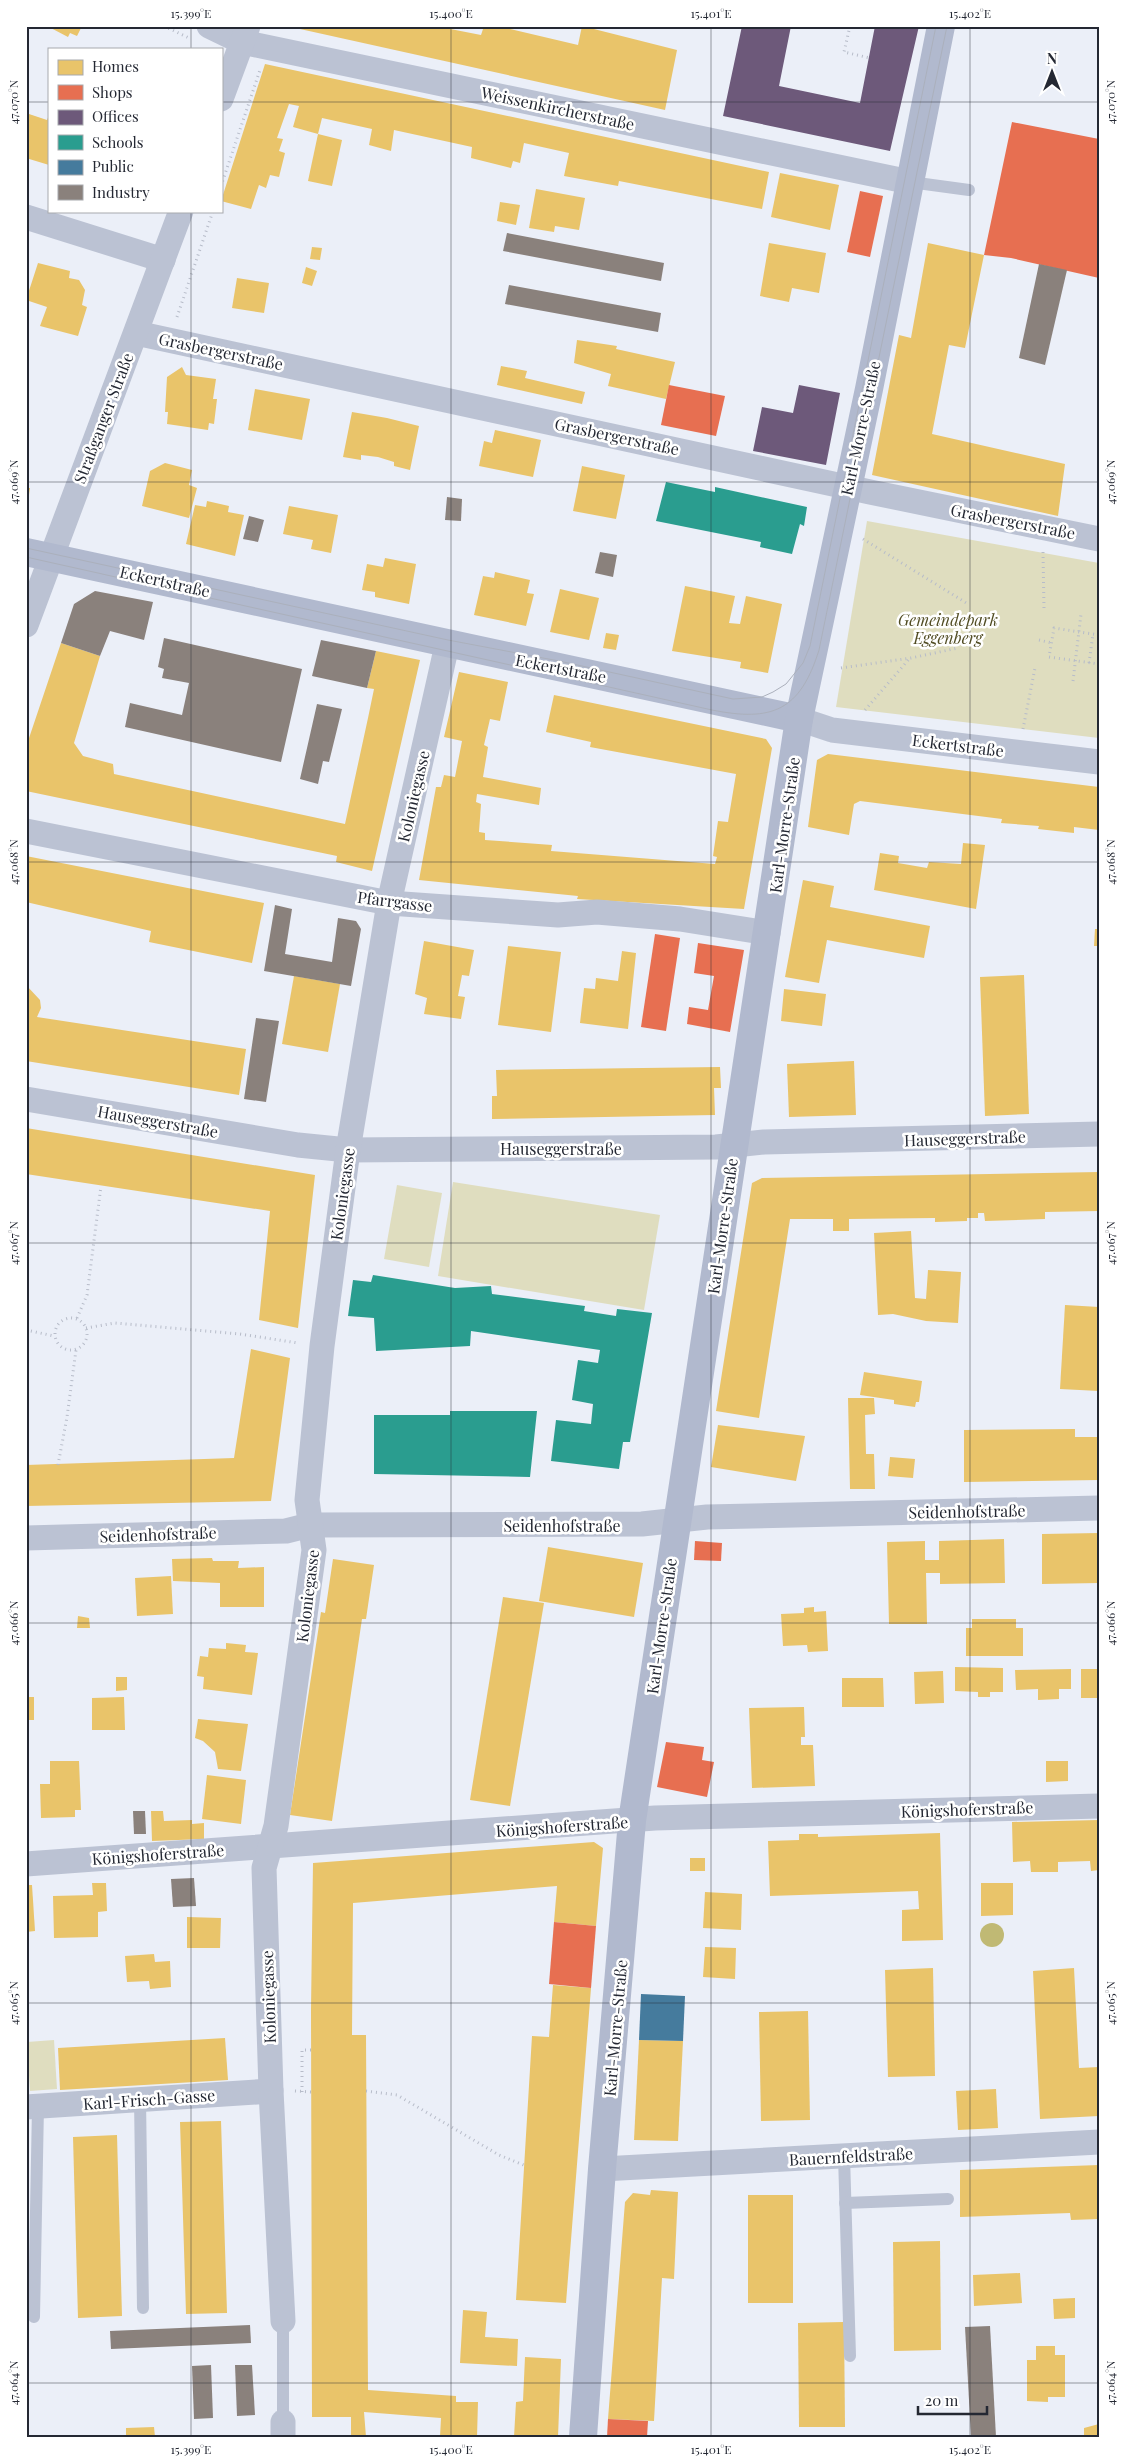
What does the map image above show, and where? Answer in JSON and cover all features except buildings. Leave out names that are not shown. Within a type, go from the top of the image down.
[{"type":"main road","name":"Karl-Morre-Straße","points":[[583,2437],[602,2169],[632,1821],[799,720],[941,26]]},
{"type":"main road","name":"Eckertstraße","points":[[38,554],[447,645],[799,720]]},
{"type":"street","name":"Weissenkircherstraße","points":[[208,26],[910,182]]},
{"type":"street","points":[[222,96],[245,34]]},
{"type":"street","name":"Straßganger Straße","points":[[26,625],[38,554],[136,333],[181,212]]},
{"type":"street","points":[[26,217],[163,260]]},
{"type":"street","name":"Grasbergerstraße","points":[[136,333],[848,487],[1099,539]]},
{"type":"street","name":"Koloniegasse","points":[[283,2320],[271,2091],[264,1868],[276,1826],[314,1550],[307,1500],[322,1346],[348,1150],[389,903],[447,645]]},
{"type":"street","name":"Eckertstraße","points":[[799,720],[832,730],[1099,762]]},
{"type":"street","name":"Pfarrgasse","points":[[26,831],[389,903],[558,915],[598,912],[680,919],[768,933]]},
{"type":"street","name":"Hauseggerstraße","points":[[26,1099],[298,1145],[348,1150],[716,1147],[734,1143],[1099,1134]]},
{"type":"street","name":"Seidenhofstraße","points":[[26,1538],[286,1531],[310,1525],[642,1524],[707,1517],[1099,1508]]},
{"type":"street","name":"Königshoferstraße","points":[[26,1864],[655,1818],[1099,1806]]},
{"type":"street","name":"Karl-Frisch-Gasse","points":[[32,2106],[271,2091]]},
{"type":"street","name":"Bauernfeldstraße","points":[[602,2169],[1099,2142]]},
{"type":"lane","points":[[910,182],[969,190]]},
{"type":"lane","points":[[140,2099],[143,2308]]},
{"type":"lane","points":[[32,2106],[34,2317]]},
{"type":"lane","points":[[844,2156],[850,2356]]},
{"type":"lane","points":[[845,2203],[948,2199]]},
{"type":"lane","name":"Koloniegasse","points":[[283,2320],[283,2429]]},
{"type":"path","points":[[850,26],[844,52],[870,58]]},
{"type":"path","points":[[222,183],[264,61]]},
{"type":"path","points":[[176,320],[213,212]]},
{"type":"path","points":[[862,538],[968,604]]},
{"type":"path","points":[[1042,545],[1044,609]]},
{"type":"path","points":[[1073,681],[1081,614]]},
{"type":"path","points":[[1099,635],[1054,628],[1050,657],[1099,664]]},
{"type":"path","points":[[1090,663],[1093,634]]},
{"type":"path","points":[[1039,640],[1052,643]]},
{"type":"path","points":[[841,668],[911,658],[958,648]]},
{"type":"path","points":[[864,712],[911,658]]},
{"type":"path","points":[[1022,732],[1035,668]]},
{"type":"path","points":[[77,1318],[87,1295],[101,1186]]},
{"type":"path","points":[[58,1466],[68,1417],[76,1350],[86,1340],[86,1328],[77,1318],[68,1318],[59,1322],[54,1336],[59,1345],[64,1349],[76,1350]]},
{"type":"path","points":[[86,1328],[115,1322],[240,1334],[306,1344]]},
{"type":"path","points":[[26,1330],[54,1336]]},
{"type":"path","points":[[302,2092],[302,2050],[311,2050]]},
{"type":"path","points":[[366,2091],[397,2095],[499,2155],[526,2166]]},
{"type":"path","points":[[84,2437],[95,2437]]},
{"type":"green space","name":"Gemeindepark Eggenberg","points":[[867,521],[1099,563],[1099,738],[836,707]]},
{"type":"green space","points":[[453,1182],[660,1215],[644,1310],[438,1276]]},
{"type":"green space","points":[[397,1185],[442,1193],[429,1267],[384,1259]]},
{"type":"green space","points":[[54,2040],[57,2089],[30,2091],[27,2042]]},
{"type":"shaded area","points":[[992,1923],[1000,1927],[1004,1935],[1000,1943],[992,1947],[984,1943],[980,1935],[984,1927]]},
{"type":"tram line","points":[[26,548],[448,640],[559,661],[733,699],[762,697],[773,692],[786,684],[803,663],[810,646],[936,26]]},
{"type":"tram line","points":[[26,557],[712,710],[751,714],[767,712],[781,707],[793,699],[803,687],[819,650],[947,26]]}]
